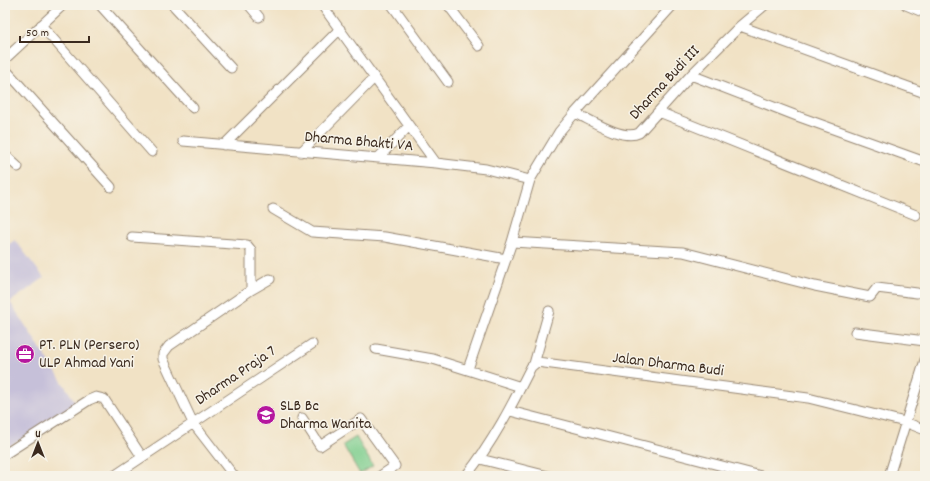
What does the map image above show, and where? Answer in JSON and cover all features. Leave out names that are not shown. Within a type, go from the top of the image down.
[{"type":"street","points":[[5,59],[63,5]]},
{"type":"street","points":[[100,5],[193,108]]},
{"type":"street","points":[[173,5],[231,68]]},
{"type":"street","points":[[249,5],[259,17]]},
{"type":"street","points":[[322,5],[436,163]]},
{"type":"street","points":[[392,5],[448,82]]},
{"type":"street","points":[[448,5],[479,46]]},
{"type":"street","points":[[468,369],[512,242],[530,180],[560,132],[575,113],[673,5]]},
{"type":"street","name":"Dharma Budi III","points":[[575,113],[620,134],[634,136],[643,130],[660,112],[691,75],[740,26],[764,5]]},
{"type":"street","points":[[906,5],[925,13]]},
{"type":"street","points":[[41,25],[152,152]]},
{"type":"street","points":[[740,26],[925,93]]},
{"type":"street","points":[[224,145],[340,29]]},
{"type":"street","points":[[5,70],[111,187]]},
{"type":"street","points":[[691,75],[797,116],[925,162]]},
{"type":"street","points":[[301,152],[374,78]]},
{"type":"street","points":[[660,112],[916,215]]},
{"type":"street","points":[[378,158],[409,126]]},
{"type":"street","name":"Dharma Bhakti VA","points":[[184,141],[436,163],[486,169],[530,180]]},
{"type":"street","points":[[5,155],[18,168]]},
{"type":"street","points":[[273,209],[312,232],[385,237],[506,259]]},
{"type":"street","points":[[132,237],[247,245],[251,250],[251,290]]},
{"type":"street","points":[[512,242],[683,252],[815,286],[870,297],[877,288],[917,293]]},
{"type":"street","points":[[114,476],[193,423],[163,359],[163,354],[169,346],[251,290],[270,279]]},
{"type":"street","points":[[466,476],[480,458],[510,411],[534,364],[549,311]]},
{"type":"street","points":[[856,332],[925,341]]},
{"type":"street","name":"Dharma Praja 7","points":[[234,476],[193,423],[312,344]]},
{"type":"street","points":[[376,349],[433,359],[521,387]]},
{"type":"street","points":[[889,476],[925,360]]},
{"type":"street","name":"Jalan Dharma Budi","points":[[534,364],[543,363],[808,398],[905,422],[925,430]]},
{"type":"street","points":[[5,454],[90,400],[100,397],[104,399],[142,457]]},
{"type":"street","points":[[510,411],[761,476]]},
{"type":"street","points":[[302,418],[320,446],[362,419],[395,466],[380,476]]},
{"type":"street","points":[[480,458],[548,476]]},
{"type":"shaded area","name":"PT. PLN (Persero) ULP Ahmad Yani","points":[[15,240],[44,278],[10,302],[78,406],[5,449],[5,247]]},
{"type":"green space","points":[[356,437],[373,466],[360,474],[343,445]]},
{"type":"place","name":"PT. PLN (Persero) ULP Ahmad Yani","points":[[25,354]]},
{"type":"place","name":"SLB Bc Dharma Wanita","points":[[266,415]]}]
